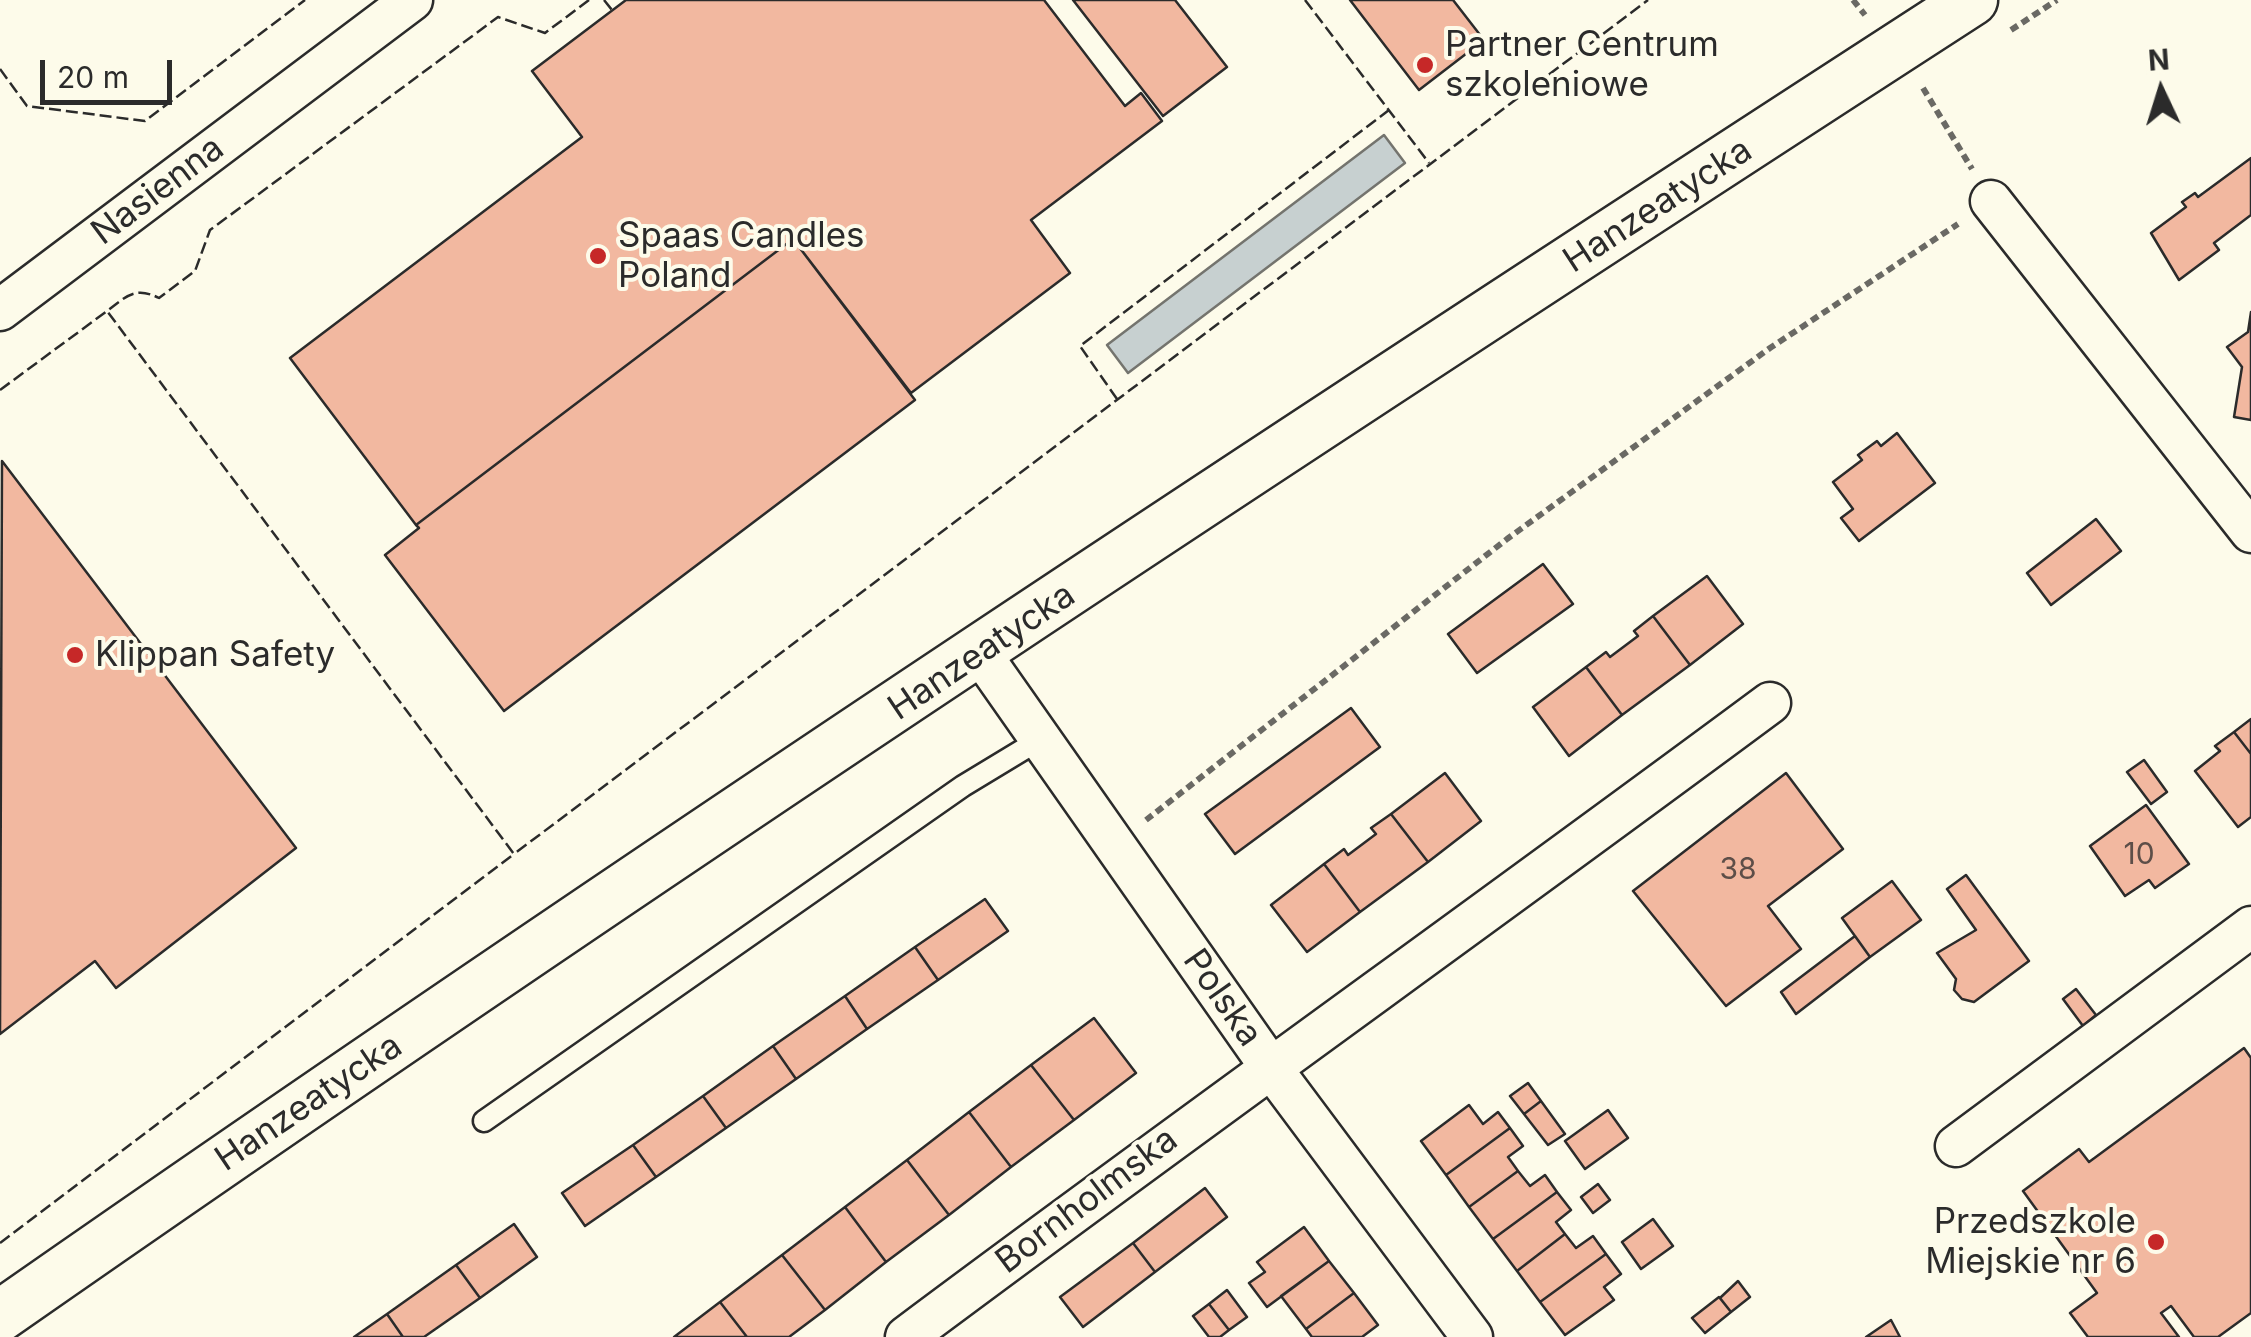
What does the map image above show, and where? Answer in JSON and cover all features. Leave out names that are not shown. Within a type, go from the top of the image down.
[{"type":"street","name":"Nasienna","points":[[0,310],[412,0]]},
{"type":"street","name":"Hanzeatycka","points":[[0,1316],[238,1150],[980,653],[1972,0]]},
{"type":"street","points":[[1991,201],[2251,532]]},
{"type":"street","name":"Polska","points":[[980,653],[1269,1065],[1472,1337]]},
{"type":"street","name":"Bornholmska","points":[[906,1337],[1269,1065],[1488,912],[1770,703]]},
{"type":"street","points":[[1956,1146],[2251,928]]},
{"type":"lane","points":[[484,1121],[963,786],[1039,740]]},
{"type":"path","points":[[1113,845],[1507,540],[1770,348],[1991,201],[1924,88]]},
{"type":"shaded area","points":[[1384,135],[1405,163],[1128,373],[1107,345]]},
{"type":"building","name":"Spaas Candles Poland","points":[[626,0],[1044,0],[1125,106],[1141,93],[1162,121],[1031,220],[1070,273],[911,393],[793,239],[416,525],[290,358],[582,137],[532,71]]},
{"type":"building","points":[[1073,0],[1175,0],[1227,67],[1163,116]]},
{"type":"building","name":"Partner Centrum szkoleniowe","points":[[1350,0],[1453,0],[1484,40],[1419,90]]},
{"type":"building","points":[[2251,158],[2251,215],[2214,243],[2219,250],[2179,280],[2151,233],[2186,207],[2182,202],[2195,193],[2198,197]]},
{"type":"building","points":[[793,239],[915,400],[504,711],[385,555],[419,528],[416,525]]},
{"type":"building","points":[[2251,312],[2251,420],[2234,417],[2242,367],[2227,347],[2248,332]]},
{"type":"building","points":[[1897,433],[1935,483],[1859,541],[1841,518],[1853,509],[1833,482],[1862,460],[1858,455],[1877,441],[1881,446]]},
{"type":"building","name":"Klippan Safety","points":[[2,461],[296,848],[116,988],[95,961],[0,1034]]},
{"type":"building","points":[[2096,519],[2121,551],[2051,605],[2027,573]]},
{"type":"building","points":[[1543,564],[1573,604],[1477,673],[1448,634]]},
{"type":"building","points":[[1707,576],[1743,624],[1690,665],[1653,616]]},
{"type":"building","points":[[1653,616],[1690,665],[1622,715],[1586,667],[1606,652],[1610,657],[1638,636],[1634,631]]},
{"type":"building","points":[[1586,667],[1622,715],[1569,756],[1533,707]]},
{"type":"building","points":[[1351,708],[1380,747],[1235,854],[1205,814]]},
{"type":"building","points":[[2251,719],[2251,754],[2234,732]]},
{"type":"building","points":[[2234,732],[2251,754],[2251,817],[2238,827],[2195,771],[2220,751],[2215,746]]},
{"type":"building","points":[[2144,760],[2167,792],[2151,804],[2127,772]]},
{"type":"building","points":[[1445,773],[1481,821],[1428,862],[1391,814]]},
{"type":"building","points":[[1786,773],[1843,849],[1768,906],[1801,949],[1726,1006],[1633,891]]},
{"type":"building","points":[[2146,805],[2189,864],[2155,888],[2149,880],[2125,896],[2090,846]]},
{"type":"building","points":[[1391,814],[1428,862],[1360,912],[1324,864],[1344,849],[1348,855],[1376,834],[1371,828]]},
{"type":"building","points":[[1324,864],[1360,912],[1307,952],[1271,905]]},
{"type":"building","points":[[1966,875],[2029,961],[1974,1002],[1962,999],[1954,990],[1956,979],[1937,953],[1976,930],[1947,889]]},
{"type":"building","points":[[1892,881],[1921,920],[1870,957],[1842,918]]},
{"type":"building","points":[[985,899],[1008,931],[938,980],[915,947]]},
{"type":"building","points":[[1855,936],[1870,957],[1796,1014],[1781,992]]},
{"type":"building","points":[[915,947],[938,980],[867,1029],[845,996]]},
{"type":"building","points":[[2076,989],[2096,1015],[2083,1026],[2063,999]]},
{"type":"building","points":[[845,996],[867,1029],[796,1079],[773,1046]]},
{"type":"building","points":[[1094,1018],[1136,1073],[1074,1120],[1031,1065]]},
{"type":"building","points":[[773,1046],[796,1079],[726,1128],[703,1096]]},
{"type":"building","name":"Przedszkole Miejskie nr 6","points":[[2244,1048],[2251,1058],[2251,1313],[2218,1337],[2194,1337],[2171,1306],[2161,1313],[2179,1337],[2088,1337],[2070,1313],[2097,1293],[2023,1191],[2079,1149],[2089,1162]]},
{"type":"building","points":[[1031,1065],[1074,1120],[1011,1167],[969,1112]]},
{"type":"building","points":[[1528,1083],[1541,1101],[1524,1114],[1510,1096]]},
{"type":"building","points":[[703,1096],[726,1128],[656,1177],[633,1145]]},
{"type":"building","points":[[1541,1101],[1565,1134],[1548,1145],[1524,1114]]},
{"type":"building","points":[[1469,1105],[1483,1124],[1498,1112],[1510,1128],[1446,1175],[1421,1141]]},
{"type":"building","points":[[1608,1110],[1628,1138],[1585,1169],[1565,1141]]},
{"type":"building","points":[[969,1112],[1011,1167],[949,1215],[907,1160]]},
{"type":"building","points":[[1510,1128],[1523,1146],[1508,1157],[1518,1171],[1469,1207],[1446,1175]]},
{"type":"building","points":[[633,1145],[656,1177],[585,1226],[562,1193]]},
{"type":"building","points":[[907,1160],[949,1215],[886,1262],[845,1207]]},
{"type":"building","points":[[1518,1171],[1530,1186],[1545,1175],[1557,1192],[1493,1239],[1469,1207]]},
{"type":"building","points":[[1598,1184],[1610,1200],[1593,1213],[1581,1197]]},
{"type":"building","points":[[1205,1188],[1227,1217],[1155,1272],[1133,1243]]},
{"type":"building","points":[[1557,1192],[1571,1210],[1556,1222],[1565,1234],[1517,1271],[1493,1239]]},
{"type":"building","points":[[845,1207],[886,1262],[825,1310],[782,1255]]},
{"type":"building","points":[[1653,1219],[1673,1246],[1641,1269],[1622,1242]]},
{"type":"building","points":[[514,1224],[537,1257],[480,1298],[456,1265]]},
{"type":"building","points":[[1304,1227],[1329,1261],[1267,1307],[1249,1283],[1265,1272],[1257,1262]]},
{"type":"building","points":[[1565,1234],[1576,1248],[1593,1236],[1606,1254],[1540,1302],[1517,1271]]},
{"type":"building","points":[[1133,1243],[1155,1272],[1083,1327],[1060,1297]]},
{"type":"building","points":[[1606,1254],[1621,1274],[1604,1287],[1614,1300],[1565,1335],[1540,1302]]},
{"type":"building","points":[[782,1255],[825,1310],[789,1337],[747,1337],[720,1302]]},
{"type":"building","points":[[1329,1261],[1354,1293],[1306,1329],[1281,1296]]},
{"type":"building","points":[[456,1265],[480,1298],[424,1337],[403,1337],[387,1314]]},
{"type":"building","points":[[1738,1281],[1750,1297],[1731,1312],[1720,1298]]},
{"type":"building","points":[[1227,1290],[1247,1317],[1229,1330],[1209,1304]]},
{"type":"building","points":[[1354,1293],[1378,1325],[1362,1337],[1312,1337],[1306,1329]]},
{"type":"building","points":[[1719,1297],[1731,1312],[1705,1333],[1692,1318]]},
{"type":"building","points":[[720,1302],[747,1337],[674,1337]]},
{"type":"building","points":[[1209,1304],[1229,1330],[1220,1337],[1209,1337],[1193,1316]]},
{"type":"building","points":[[387,1314],[403,1337],[354,1337]]},
{"type":"building","points":[[1891,1320],[1900,1337],[1866,1337]]},
{"type":"fence","points":[[0,69],[27,106],[145,121],[305,0]]},
{"type":"fence","points":[[589,0],[545,33],[498,17],[210,230],[195,271],[159,298],[137,293],[107,311],[514,854],[1648,0]]},
{"type":"fence","points":[[604,0],[612,10]]},
{"type":"fence","points":[[1305,0],[1429,163]]},
{"type":"fence","points":[[1117,399],[1080,346],[1389,110]]},
{"type":"fence","points":[[0,390],[107,311]]},
{"type":"fence","points":[[0,1243],[514,854]]},
{"type":"place","name":"Partner Centrum szkoleniowe","points":[[1425,65]]},
{"type":"place","name":"Spaas Candles Poland","points":[[598,256]]},
{"type":"place","name":"Klippan Safety","points":[[75,655]]},
{"type":"place","name":"Przedszkole Miejskie nr 6","points":[[2156,1242]]}]
